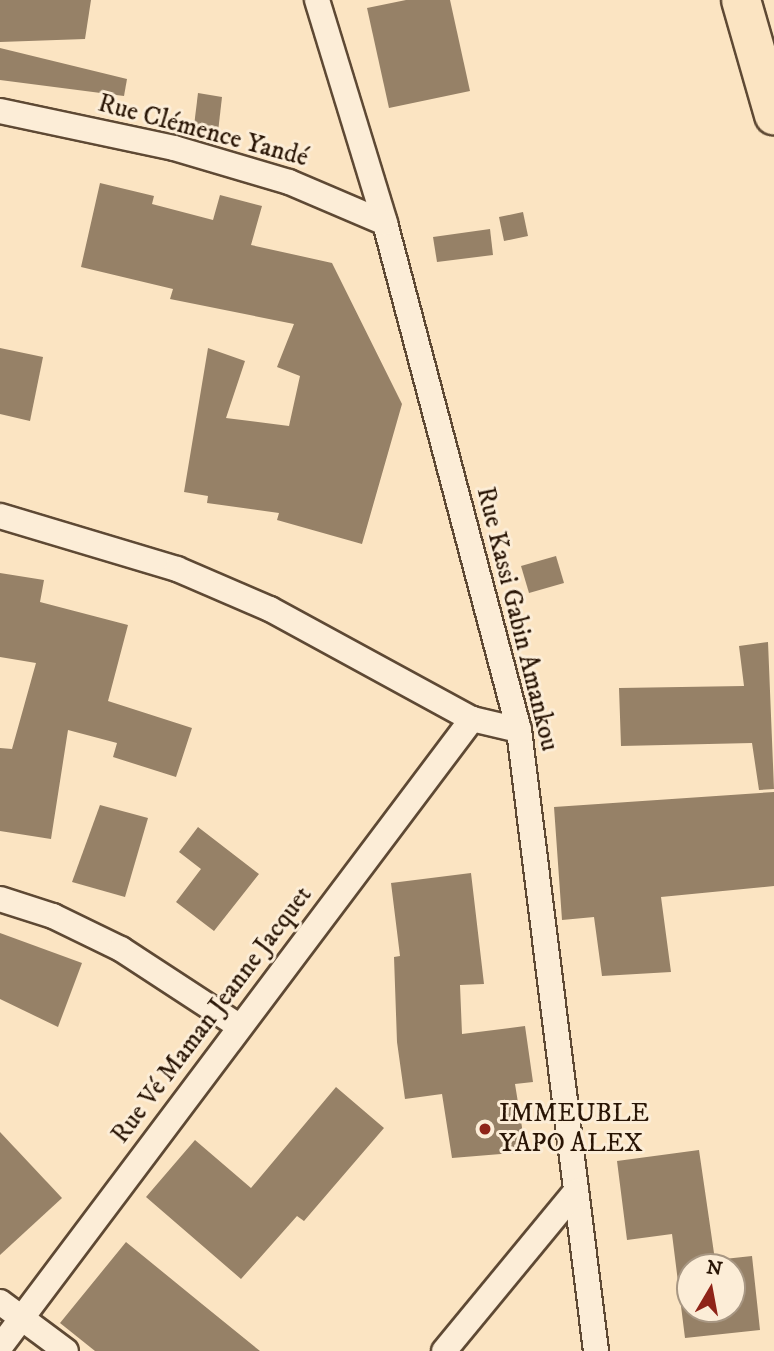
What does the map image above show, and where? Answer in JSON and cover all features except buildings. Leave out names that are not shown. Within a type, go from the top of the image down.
[{"type":"highway","points":[[741,0],[774,115]]},
{"type":"street","name":"Rue Kassi Gabin Amankou","points":[[317,0],[384,223],[519,730],[596,1351]]},
{"type":"street","name":"Rue Clémence Yandé","points":[[0,111],[225,163],[289,182],[384,223]]},
{"type":"street","points":[[0,516],[177,569],[258,604],[472,719],[519,730]]},
{"type":"street","name":"Rue Vé Maman Jeanne Jacquet","points":[[0,1347],[472,719]]},
{"type":"street","points":[[0,900],[53,916],[121,948],[240,1027]]},
{"type":"street","points":[[444,1351],[576,1191]]},
{"type":"street","points":[[0,1302],[24,1317],[66,1351]]},
{"type":"place","name":"IMMEUBLE YAPO ALEX","points":[[485,1129]]}]
